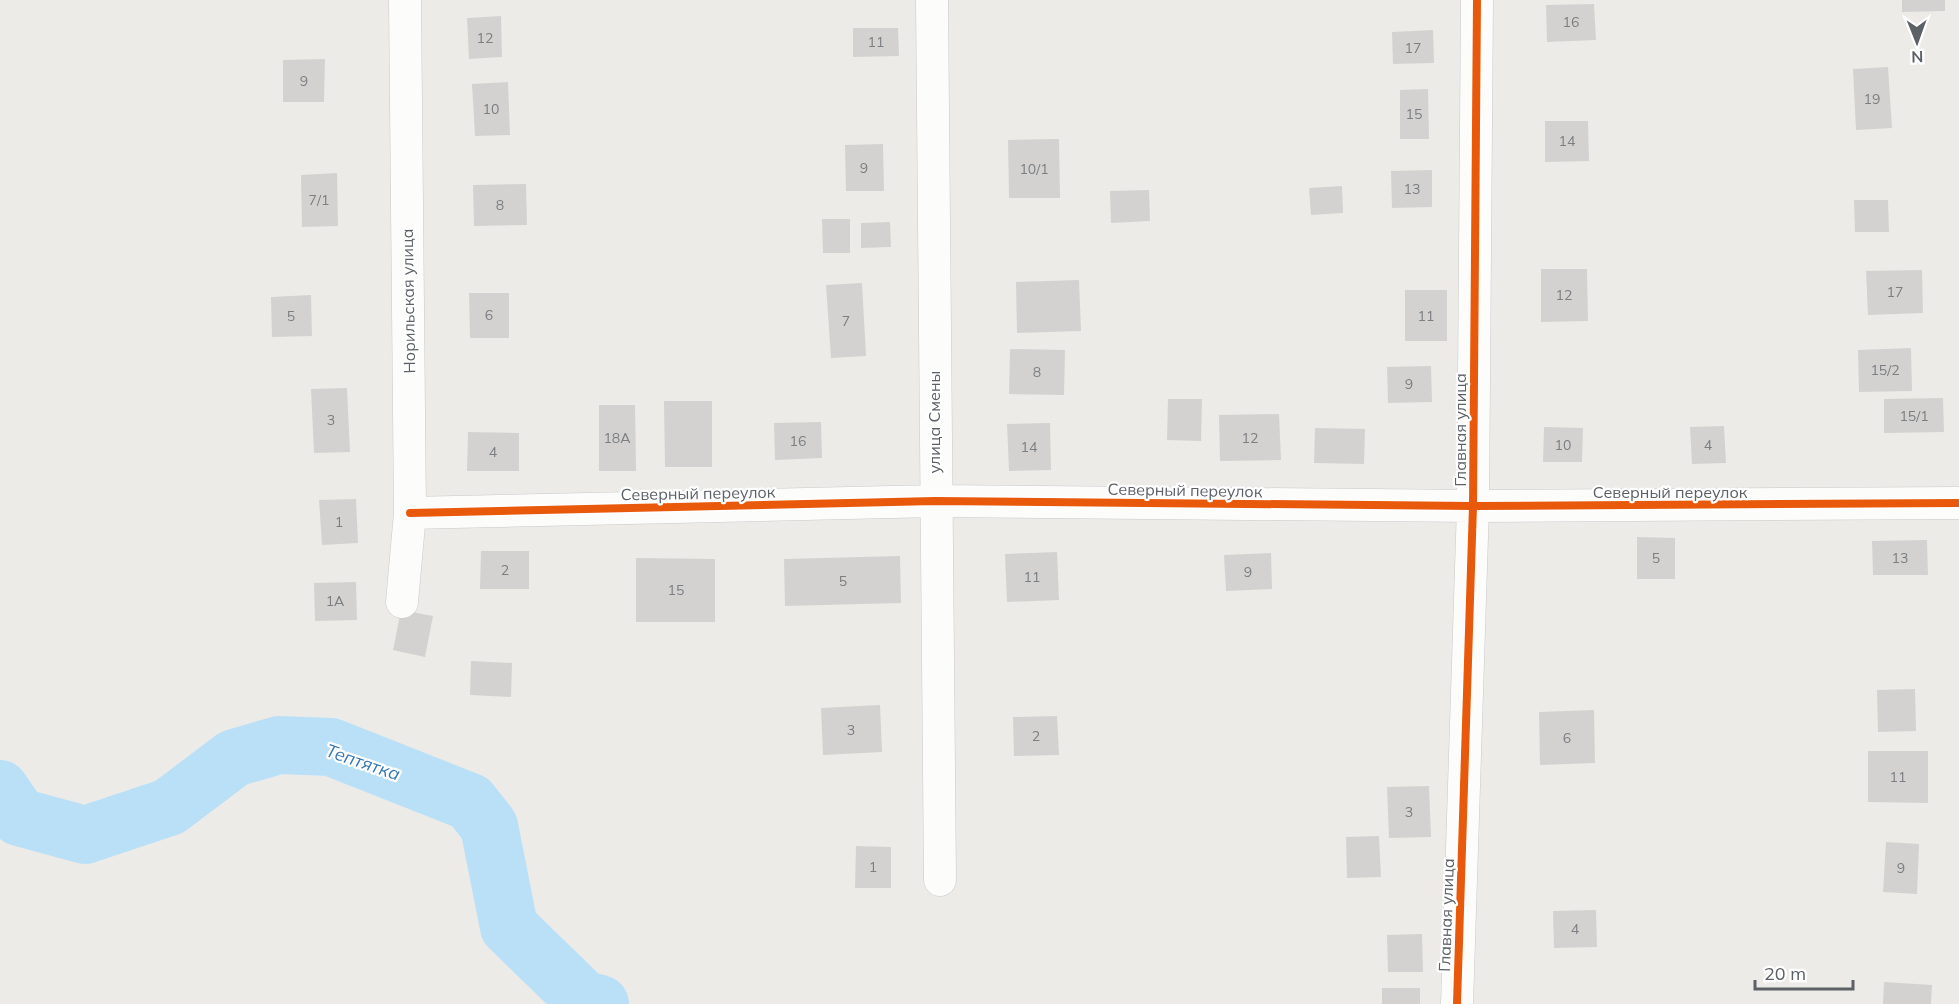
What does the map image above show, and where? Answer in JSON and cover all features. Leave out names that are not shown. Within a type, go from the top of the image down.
[{"type":"street","name":"Норильская улица","points":[[402,602],[410,513],[405,0]]},
{"type":"street","name":"улица Смены","points":[[932,0],[940,880]]},
{"type":"street","name":"Главная улица","points":[[1456,1004],[1473,506],[1477,0]]},
{"type":"street","name":"Северный переулок","points":[[410,513],[935,501],[1473,506],[1959,503]]},
{"type":"building","points":[[1902,0],[1945,0],[1945,11],[1902,12]]},
{"type":"building","points":[[1594,4],[1596,40],[1547,42],[1546,5]]},
{"type":"building","points":[[501,16],[502,57],[469,59],[467,18]]},
{"type":"building","points":[[853,28],[898,28],[899,56],[853,57]]},
{"type":"building","points":[[1433,30],[1434,63],[1393,64],[1392,32]]},
{"type":"building","points":[[325,59],[324,102],[283,102],[283,60]]},
{"type":"building","points":[[1888,67],[1892,128],[1856,130],[1853,69]]},
{"type":"building","points":[[508,82],[510,135],[475,136],[472,84]]},
{"type":"building","points":[[1428,89],[1429,139],[1400,139],[1400,90]]},
{"type":"building","points":[[1545,121],[1588,121],[1589,161],[1545,162]]},
{"type":"building","points":[[1059,139],[1060,198],[1009,198],[1008,140]]},
{"type":"building","points":[[883,144],[884,191],[846,191],[845,145]]},
{"type":"building","points":[[1432,170],[1432,207],[1392,208],[1391,171]]},
{"type":"building","points":[[337,173],[338,226],[302,227],[301,175]]},
{"type":"building","points":[[526,184],[527,225],[474,226],[473,185]]},
{"type":"building","points":[[1342,186],[1343,213],[1311,215],[1309,188]]},
{"type":"building","points":[[1149,190],[1150,221],[1111,223],[1110,191]]},
{"type":"building","points":[[1854,200],[1888,200],[1889,232],[1855,232]]},
{"type":"building","points":[[822,219],[850,219],[850,253],[823,253]]},
{"type":"building","points":[[890,222],[891,247],[861,248],[861,223]]},
{"type":"building","points":[[1541,269],[1587,269],[1588,321],[1541,322]]},
{"type":"building","points":[[1922,270],[1923,313],[1868,315],[1866,271]]},
{"type":"building","points":[[1079,280],[1081,331],[1017,333],[1016,282]]},
{"type":"building","points":[[862,283],[866,356],[831,358],[826,285]]},
{"type":"building","points":[[1405,290],[1447,290],[1447,341],[1405,341]]},
{"type":"building","points":[[469,293],[509,293],[509,338],[470,338]]},
{"type":"building","points":[[311,295],[312,336],[272,337],[271,297]]},
{"type":"building","points":[[1911,348],[1912,391],[1859,392],[1858,350]]},
{"type":"building","points":[[1010,349],[1065,350],[1064,395],[1009,394]]},
{"type":"building","points":[[1431,366],[1432,402],[1388,403],[1387,367]]},
{"type":"building","points":[[347,388],[350,452],[314,453],[311,389]]},
{"type":"building","points":[[1943,398],[1944,432],[1884,433],[1884,399]]},
{"type":"building","points":[[1168,399],[1202,399],[1201,441],[1167,440]]},
{"type":"building","points":[[664,401],[712,401],[712,467],[665,467]]},
{"type":"building","points":[[599,405],[635,405],[636,471],[599,471]]},
{"type":"building","points":[[1279,414],[1281,460],[1220,461],[1219,415]]},
{"type":"building","points":[[821,422],[822,458],[775,460],[774,423]]},
{"type":"building","points":[[1050,423],[1051,470],[1009,471],[1007,424]]},
{"type":"building","points":[[1724,426],[1726,463],[1692,464],[1690,427]]},
{"type":"building","points":[[1544,427],[1583,428],[1582,462],[1543,462]]},
{"type":"building","points":[[1315,428],[1365,429],[1364,464],[1314,463]]},
{"type":"building","points":[[468,432],[519,433],[519,471],[467,471]]},
{"type":"building","points":[[356,499],[358,543],[322,545],[319,500]]},
{"type":"building","points":[[1637,537],[1675,538],[1675,579],[1637,579]]},
{"type":"building","points":[[1927,540],[1928,575],[1873,575],[1872,541]]},
{"type":"building","points":[[481,551],[529,551],[529,589],[480,589]]},
{"type":"building","points":[[1057,552],[1059,600],[1007,602],[1005,554]]},
{"type":"building","points":[[1271,553],[1272,589],[1226,591],[1224,555]]},
{"type":"building","points":[[900,556],[901,603],[785,606],[784,559]]},
{"type":"building","points":[[636,558],[715,559],[715,622],[636,622]]},
{"type":"building","points":[[356,582],[357,620],[315,621],[314,583]]},
{"type":"building","points":[[401,610],[433,616],[425,657],[393,650]]},
{"type":"building","points":[[471,661],[512,663],[511,697],[470,695]]},
{"type":"building","points":[[1915,689],[1916,731],[1878,732],[1877,690]]},
{"type":"building","points":[[880,705],[882,752],[823,755],[821,708]]},
{"type":"building","points":[[1594,710],[1595,763],[1540,765],[1539,712]]},
{"type":"building","points":[[1057,716],[1059,755],[1014,756],[1013,717]]},
{"type":"building","points":[[1868,751],[1928,751],[1928,803],[1868,802]]},
{"type":"building","points":[[1429,786],[1431,837],[1389,838],[1387,787]]},
{"type":"building","points":[[1379,836],[1381,877],[1347,878],[1346,837]]},
{"type":"building","points":[[1886,842],[1919,844],[1917,894],[1883,892]]},
{"type":"building","points":[[856,846],[891,847],[891,888],[855,888]]},
{"type":"building","points":[[1596,910],[1597,947],[1554,948],[1553,911]]},
{"type":"building","points":[[1422,934],[1423,972],[1388,972],[1387,935]]},
{"type":"building","points":[[1884,982],[1932,985],[1931,1004],[1883,1004]]},
{"type":"building","points":[[1382,988],[1420,988],[1420,1004],[1382,1004]]},
{"type":"waterway","name":"Тептятка","points":[[0,789],[19,817],[85,835],[169,807],[234,758],[279,745],[331,747],[470,802],[489,826],[509,927],[584,1000],[600,1004]]},
{"type":"cycle path","points":[[1457,1004],[1473,506],[1477,0]]},
{"type":"cycle path","points":[[410,513],[935,501],[1473,506],[1959,503]]}]
